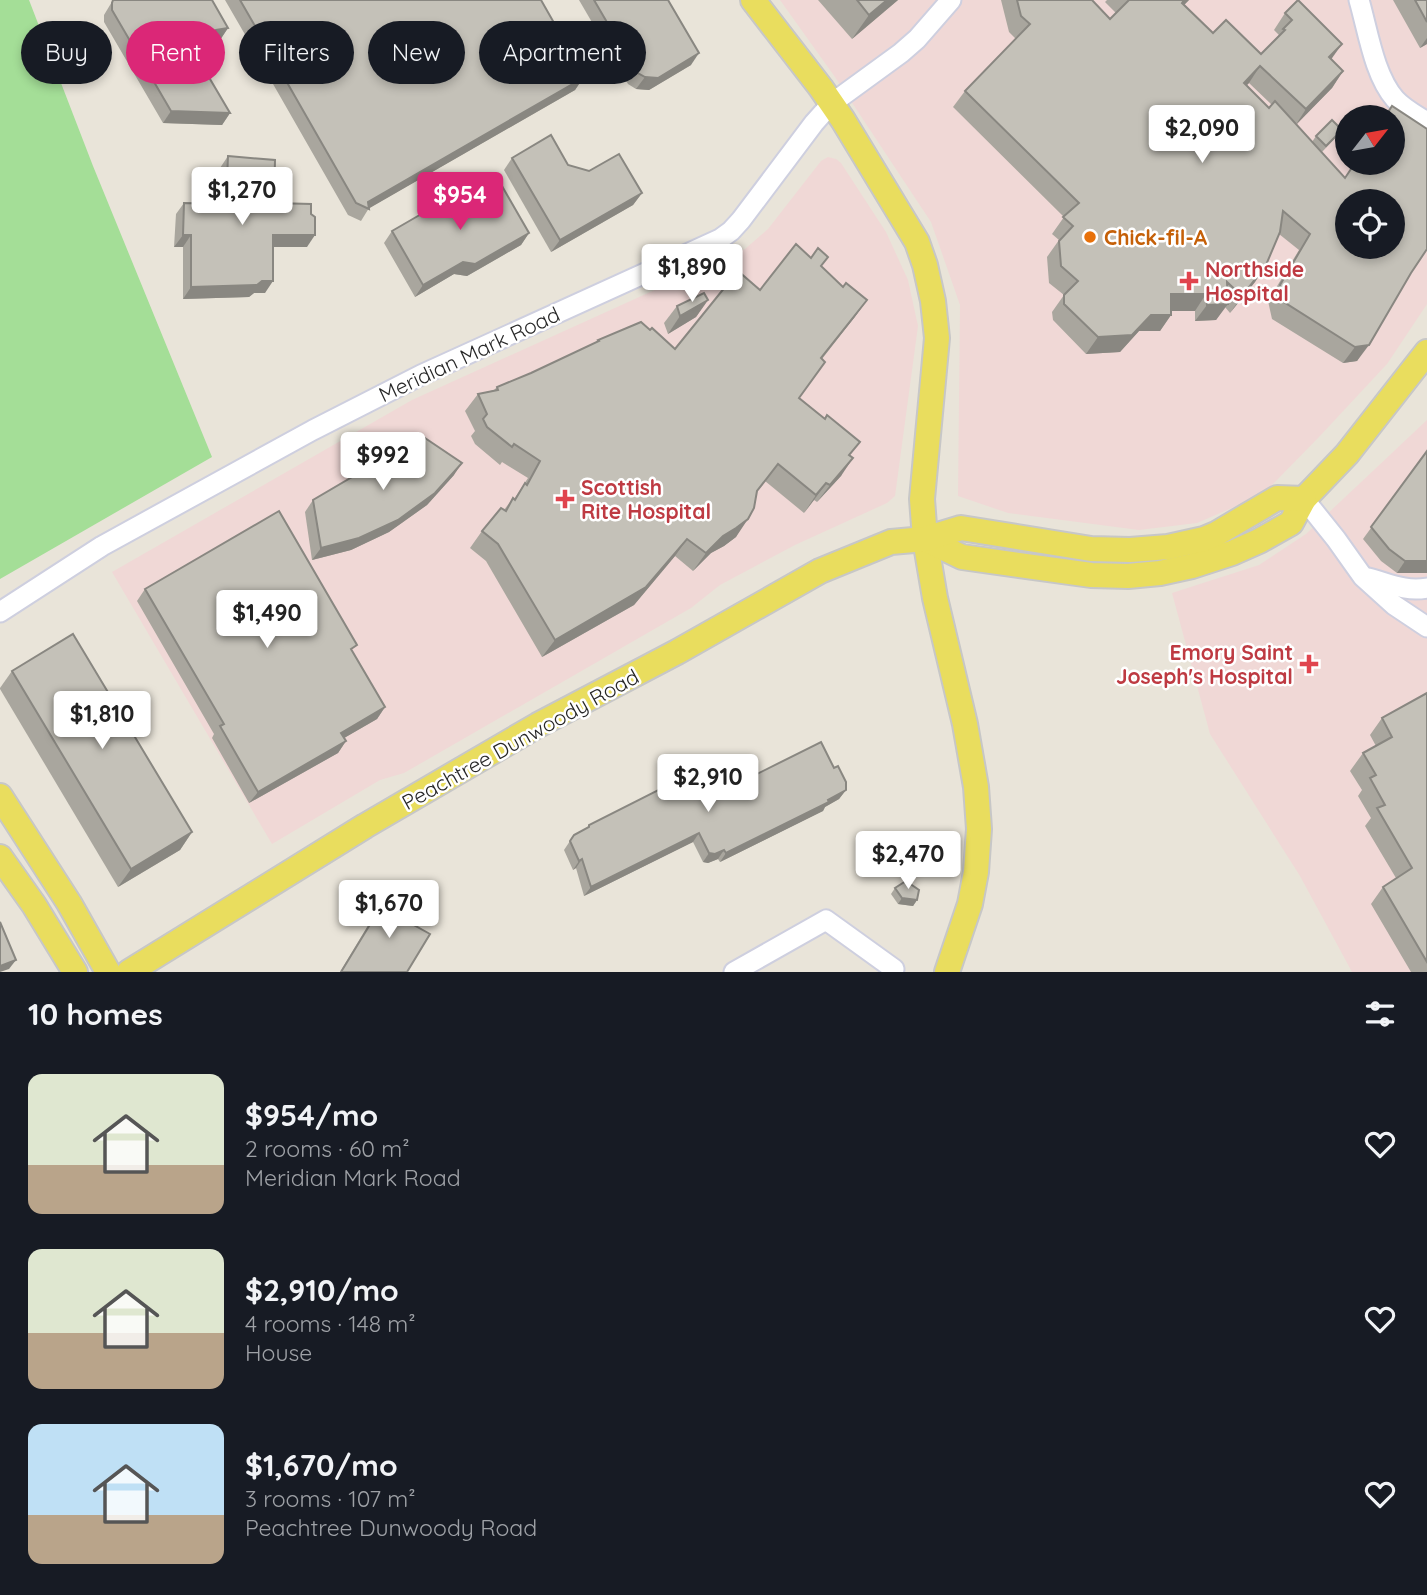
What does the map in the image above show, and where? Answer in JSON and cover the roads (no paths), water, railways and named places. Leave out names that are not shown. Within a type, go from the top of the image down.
[{"type":"main road","points":[[753,0],[831,104],[917,242],[933,301],[937,338],[922,499],[925,540],[935,598],[965,724],[976,787],[979,830],[970,904],[947,972]]},
{"type":"main road","name":"Peachtree Dunwoody Road","points":[[129,972],[365,826],[538,724],[677,652],[820,571],[891,542],[925,540],[962,557],[1073,573],[1128,576],[1160,573],[1220,557],[1259,541],[1291,523],[1304,499],[1347,454],[1427,352]]},
{"type":"main road","points":[[0,796],[69,903],[108,972]]},
{"type":"main road","points":[[0,857],[34,905],[75,972]]},
{"type":"street","name":"Meridian Mark Road","points":[[0,612],[102,546],[421,374],[720,239],[732,231],[831,104],[917,39],[951,0]]},
{"type":"street","points":[[1359,0],[1374,55],[1386,86],[1396,100],[1427,122]]},
{"type":"street","points":[[1304,499],[1363,577],[1394,605],[1427,627]]},
{"type":"street","points":[[1363,577],[1401,588],[1427,588]]},
{"type":"street","points":[[734,972],[760,966],[826,920],[894,969]]},
{"type":"place","name":"Chick-fil-A","points":[[1090,237]]},
{"type":"place","name":"Northside Hospital","points":[[1189,281]]},
{"type":"place","name":"Scottish Rite Hospital","points":[[565,499]]},
{"type":"place","name":"Emory Saint Joseph's Hospital","points":[[1309,664]]}]
